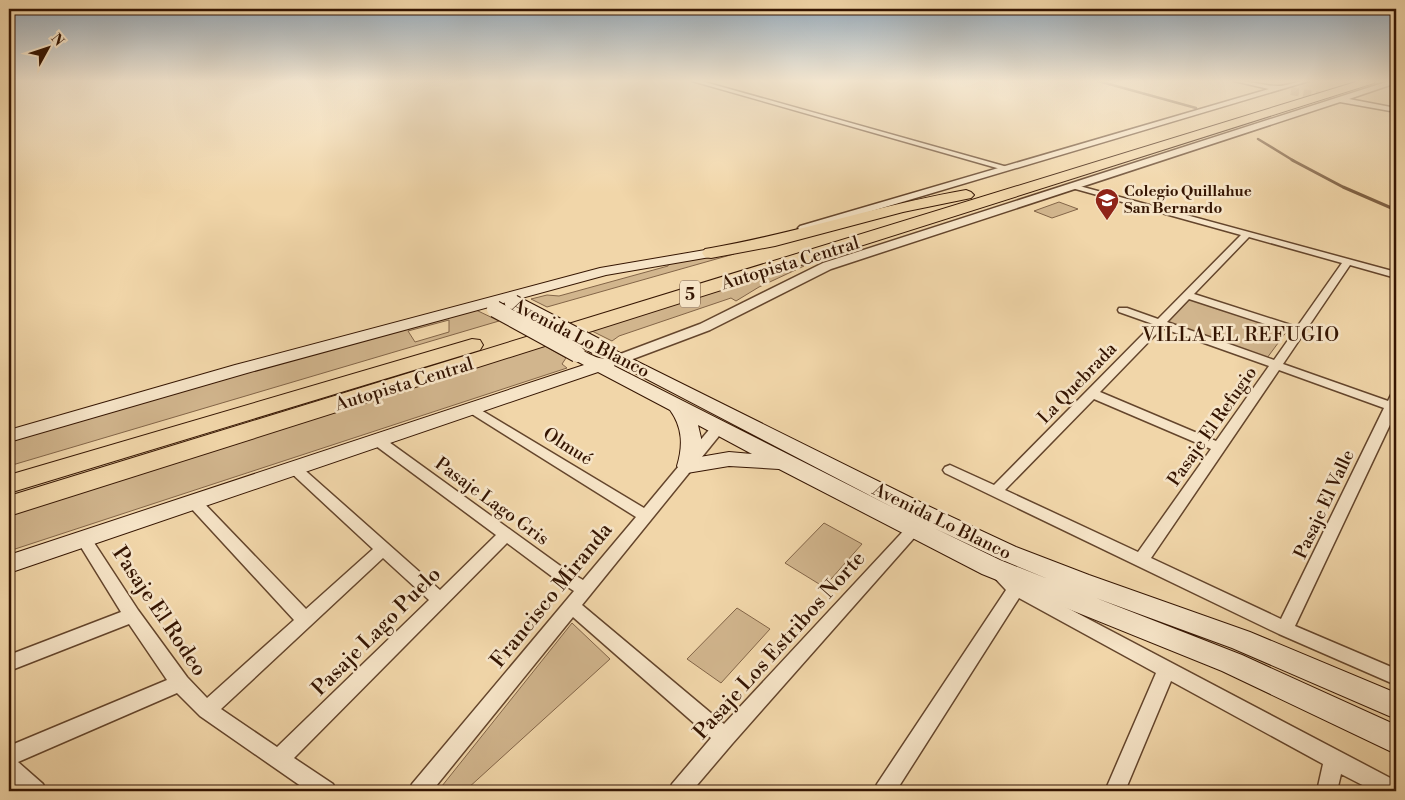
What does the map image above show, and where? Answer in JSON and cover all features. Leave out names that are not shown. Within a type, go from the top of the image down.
[{"type":"highway","name":"Autopista Central","points":[[9,484],[567,317],[1218,118]]},
{"type":"highway","name":"Autopista Central","points":[[9,506],[1250,118]]},
{"type":"highway","points":[[711,253],[785,240],[913,205],[966,195]]},
{"type":"main road","points":[[9,436],[241,369],[500,304],[605,271],[711,253]]},
{"type":"main road","name":"Avenida Lo Blanco","points":[[500,304],[577,354],[620,359],[718,418],[793,467],[991,567],[1232,663],[1396,740]]},
{"type":"main road","name":"Avenida Lo Blanco","points":[[500,304],[598,356],[674,405],[718,418],[1008,553],[1080,582],[1241,640],[1396,706]]},
{"type":"main road","points":[[9,564],[471,408],[598,356]]},
{"type":"main road","points":[[674,405],[688,422],[691,432],[692,448],[687,466],[714,460],[745,459],[793,467]]},
{"type":"street","points":[[829,118],[1007,168]]},
{"type":"street","points":[[711,253],[829,221],[1175,118]]},
{"type":"street","points":[[620,359],[705,327],[794,280],[827,266],[1278,118]]},
{"type":"street","points":[[1075,186],[1396,275]]},
{"type":"street","name":"La Quebrada","points":[[995,492],[1247,234]]},
{"type":"street","name":"Pasaje El Refugio","points":[[1140,561],[1348,262]]},
{"type":"street","points":[[1187,295],[1299,332]]},
{"type":"street","points":[[1123,310],[1276,365],[1395,403]]},
{"type":"street","points":[[1091,393],[1219,447]]},
{"type":"street","name":"Pasaje El Valle","points":[[1285,629],[1395,403]]},
{"type":"street","name":"Olmué","points":[[471,408],[646,516]]},
{"type":"street","name":"Francisco Miranda","points":[[419,791],[687,466],[718,418]]},
{"type":"street","name":"Pasaje Lago Gris","points":[[377,440],[560,574],[585,589]]},
{"type":"street","points":[[294,468],[440,600]]},
{"type":"street","points":[[950,470],[1285,629],[1396,677]]},
{"type":"street","points":[[194,502],[305,620]]},
{"type":"street","name":"Pasaje Los Estribos Norte","points":[[679,791],[725,737],[914,529]]},
{"type":"street","name":"Pasaje Lago Puelo","points":[[278,760],[506,535]]},
{"type":"street","name":"Pasaje El Rodeo","points":[[84,539],[132,615],[180,683],[207,710],[326,791]]},
{"type":"street","points":[[207,710],[384,548]]},
{"type":"street","name":"Avenida Lo Blanco","points":[[991,567],[1016,590],[1394,791]]},
{"type":"street","points":[[884,791],[1016,590]]},
{"type":"street","points":[[572,606],[725,737]]},
{"type":"street","points":[[9,663],[132,615]]},
{"type":"street","points":[[1115,791],[1167,670]]},
{"type":"street","points":[[9,756],[180,683]]},
{"type":"street","points":[[1328,791],[1334,759]]},
{"type":"street","points":[[9,766],[36,791]]},
{"type":"shaded area","points":[[1059,202],[1078,209],[1052,218],[1034,211]]},
{"type":"shaded area","points":[[734,254],[547,307],[531,299],[547,295],[559,296],[668,266],[669,262]]},
{"type":"shaded area","points":[[799,263],[804,266],[759,287],[736,301],[731,298],[619,336],[612,341],[590,330]]},
{"type":"shaded area","points":[[1190,299],[1287,331],[1267,358],[1167,323]]},
{"type":"shaded area","points":[[476,310],[499,321],[9,466],[9,440],[313,353]],"holes":[[[449,320],[449,332],[415,342],[408,331]]]},
{"type":"shaded area","points":[[541,344],[566,358],[562,364],[567,368],[9,551],[9,514]]},
{"type":"shaded area","points":[[824,523],[862,544],[824,587],[785,563]]},
{"type":"shaded area","points":[[737,608],[770,629],[721,683],[687,659]]},
{"type":"shaded area","points":[[572,623],[610,659],[467,789],[469,791],[438,791]]},
{"type":"waterway","points":[[1258,139],[1294,161]]},
{"type":"waterway","points":[[1292,160],[1343,187],[1396,210]]},
{"type":"place","name":"Colegio Quillahue San Bernardo","points":[[1107,221]]},
{"type":"district","name":"VILLA EL REFUGIO","points":[[1241,334]]}]
